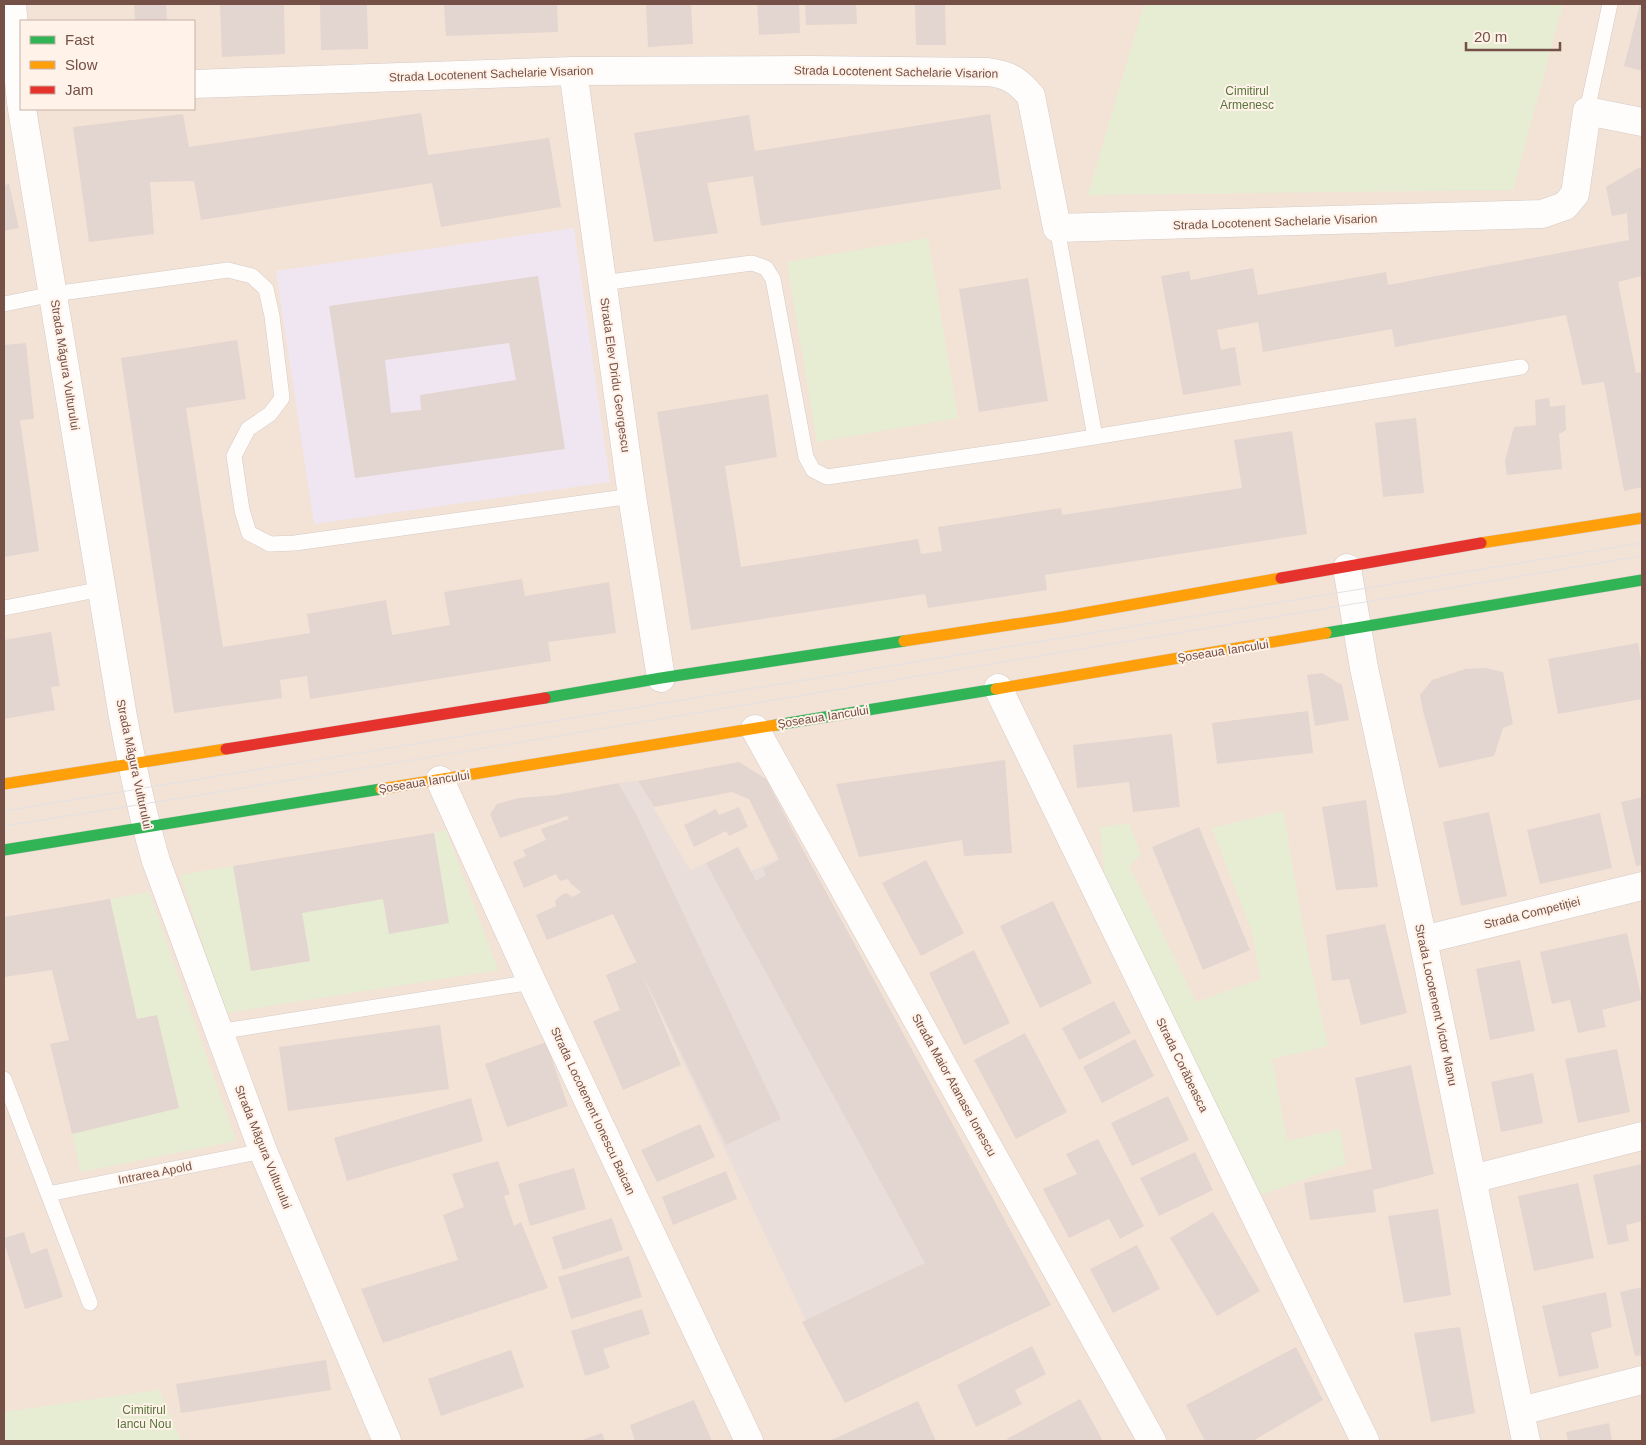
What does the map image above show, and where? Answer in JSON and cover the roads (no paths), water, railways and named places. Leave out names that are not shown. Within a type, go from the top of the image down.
[{"type":"main road","points":[[4,784],[557,697],[661,678],[1062,617],[1505,539],[1642,518]]},
{"type":"main road","name":"Șoseaua Iancului","points":[[4,850],[755,729],[1642,580]]},
{"type":"street","name":"Strada Măgura Vulturului","points":[[12,4],[18,98]]},
{"type":"street","name":"Strada Locotenent Sachelarie Visarion","points":[[195,84],[573,71],[809,70],[988,72],[1004,74],[1018,82],[1031,96],[1057,228],[1542,214],[1565,206],[1575,194],[1587,111]]},
{"type":"street","name":"Strada Elev Dridu Georgescu","points":[[573,71],[632,496],[661,678]]},
{"type":"street","name":"Strada Măgura Vulturului","points":[[20,110],[132,764],[146,827],[156,861],[263,1151],[387,1441]]},
{"type":"street","points":[[1587,111],[1642,122]]},
{"type":"street","name":"Strada Locotenent Victor Manu","points":[[1347,568],[1364,668],[1423,940],[1526,1441]]},
{"type":"street","name":"Strada Corăbeasca","points":[[998,688],[1365,1441]]},
{"type":"street","name":"Strada Maior Atanase Ionescu","points":[[755,729],[1152,1441]]},
{"type":"street","name":"Strada Locotenent Ionescu Baican","points":[[440,780],[532,982],[749,1441]]},
{"type":"street","name":"Strada Competiției","points":[[1423,940],[1642,886]]},
{"type":"street","points":[[1472,1179],[1642,1136]]},
{"type":"street","points":[[1521,1411],[1642,1380]]},
{"type":"lane","points":[[1587,111],[1610,4]]},
{"type":"lane","points":[[1057,228],[1095,437]]},
{"type":"lane","points":[[602,283],[752,263],[766,268],[773,279],[806,457],[813,470],[827,476],[1023,449],[1521,367]]},
{"type":"lane","points":[[4,304],[53,294],[228,270],[252,276],[266,289],[272,316],[282,398],[270,414],[248,429],[234,456],[242,510],[249,532],[270,544],[295,544],[632,496]]},
{"type":"lane","points":[[4,608],[102,589]]},
{"type":"lane","points":[[218,1032],[532,982]]},
{"type":"lane","points":[[4,1080],[90,1303]]},
{"type":"lane","name":"Intrarea Apold","points":[[48,1194],[263,1151]]},
{"type":"tram line","points":[[4,811],[1642,543]]},
{"type":"tram line","points":[[4,826],[1642,556]]},
{"type":"park label","name":"Cimitirul Armenesc","points":[[1247,98]]},
{"type":"park label","name":"Cimitirul Iancu Nou","points":[[144,1417]]}]
